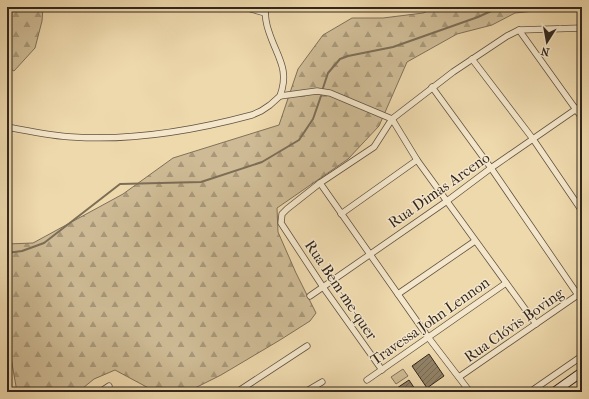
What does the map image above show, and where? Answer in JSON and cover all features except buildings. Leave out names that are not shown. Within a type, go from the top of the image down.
[{"type":"main road","points":[[554,392],[582,372]]},
{"type":"street","points":[[7,127],[73,137],[149,135],[252,115],[261,111],[280,96],[284,81],[284,74],[269,33],[265,10],[244,7]]},
{"type":"street","points":[[470,392],[428,337],[320,184],[374,147],[392,119],[432,87],[507,36],[519,30],[582,28]]},
{"type":"street","points":[[519,30],[582,118]]},
{"type":"street","points":[[472,59],[533,139],[582,211]]},
{"type":"street","points":[[432,87],[581,295]]},
{"type":"street","points":[[280,96],[324,91],[392,119],[417,160],[536,324]]},
{"type":"street","name":"Rua Dimas Arceno","points":[[310,296],[447,201],[582,104]]},
{"type":"street","points":[[341,214],[417,160]]},
{"type":"street","name":"Rua Bem-me-quer","points":[[320,184],[287,209],[282,214],[281,222],[323,286],[382,370]]},
{"type":"street","points":[[398,294],[475,241]]},
{"type":"street","name":"Travessa John Lennon","points":[[367,380],[506,283]]},
{"type":"street","name":"Rua Clóvis Boving","points":[[459,377],[581,295]]},
{"type":"street","points":[[237,392],[307,346]]},
{"type":"street","points":[[530,392],[582,356]]},
{"type":"street","points":[[305,392],[322,382]]},
{"type":"street","points":[[100,392],[109,386]]},
{"type":"green space","points":[[7,7],[43,7],[42,21],[35,48],[14,71],[7,67]]},
{"type":"green space","points":[[438,7],[559,7],[554,9],[515,13],[492,25],[457,34],[407,62],[379,126],[348,159],[277,208],[278,232],[316,313],[310,321],[221,375],[187,392],[156,392],[115,370],[94,379],[78,392],[17,392],[7,335],[7,244],[33,243],[123,194],[173,158],[279,125],[298,69],[323,35],[352,18],[383,18],[423,13]]},
{"type":"green space","points":[[403,369],[408,376],[396,384],[391,377]]},
{"type":"waterway","points":[[323,88],[328,73],[340,59],[393,47],[478,17],[500,7]]},
{"type":"waterway","points":[[7,253],[22,251],[44,243],[120,184],[201,182],[262,162],[299,140],[313,119],[321,96]]}]
